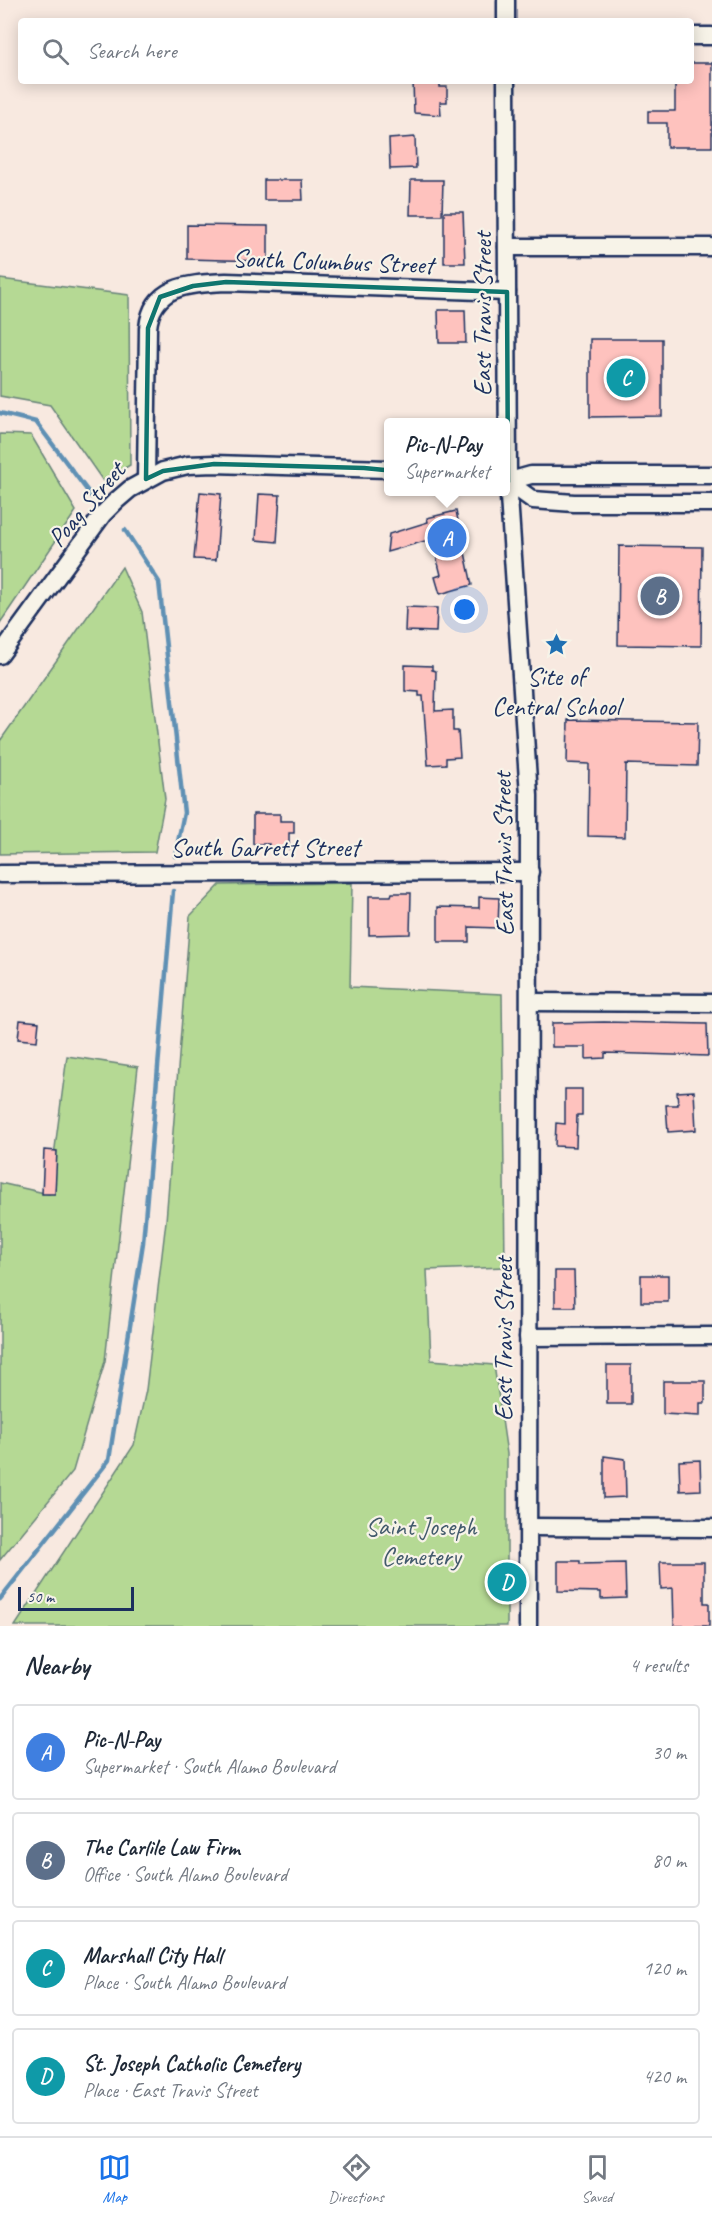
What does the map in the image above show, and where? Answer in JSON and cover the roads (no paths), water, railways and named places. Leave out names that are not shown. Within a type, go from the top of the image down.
[{"type":"street","points":[[506,0],[506,18]]},
{"type":"street","points":[[694,36],[712,36]]},
{"type":"street","name":"East Travis Street","points":[[506,84],[507,418]]},
{"type":"street","points":[[507,247],[712,247]]},
{"type":"street","name":"South Columbus Street","points":[[160,297],[193,285],[226,282],[507,292]]},
{"type":"street","name":"Poag Street","points":[[0,655],[103,514],[130,489],[146,479],[148,327],[150,315],[160,297]]},
{"type":"street","points":[[146,479],[188,465],[214,464],[384,470]]},
{"type":"street","points":[[510,481],[531,475],[712,475]]},
{"type":"street","points":[[510,484],[532,500],[574,503],[712,503]]},
{"type":"street","name":"East Travis Street","points":[[508,496],[525,719],[530,872],[528,1626]]},
{"type":"street","name":"South Garrett Street","points":[[0,874],[530,872]]},
{"type":"street","points":[[530,1002],[712,1003]]},
{"type":"street","points":[[528,1337],[712,1336]]},
{"type":"street","points":[[529,1527],[712,1528]]},
{"type":"waterway","points":[[0,413],[36,422],[92,497]]},
{"type":"waterway","points":[[125,530],[159,582],[184,813],[175,856]]},
{"type":"waterway","points":[[0,1599],[109,1460],[143,1243],[173,891]]},
{"type":"place","name":"Marshall City Hall","points":[[626,378]]},
{"type":"place","name":"Pic-N-Pay","points":[[447,538]]},
{"type":"place","name":"The Carlile Law Firm","points":[[660,596]]},
{"type":"place","name":"Site of Central School","points":[[556,645]]},
{"type":"place","name":"St. Joseph Catholic Cemetery","points":[[507,1582]]},
{"type":"park label","name":"Saint Joseph Cemetery","points":[[421,1541]]}]
